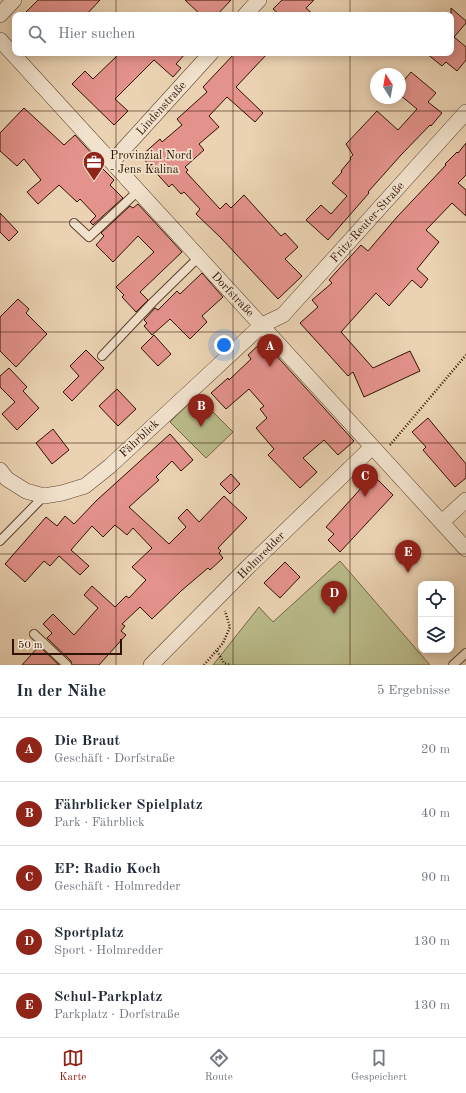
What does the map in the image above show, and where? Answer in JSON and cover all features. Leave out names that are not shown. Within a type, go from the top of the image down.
[{"type":"street","points":[[0,15],[14,0]]},
{"type":"street","points":[[248,12],[259,0]]},
{"type":"street","name":"Dorfstraße","points":[[0,40],[12,53]]},
{"type":"street","name":"Dorfstraße","points":[[15,56],[466,549]]},
{"type":"street","name":"Lindenstraße","points":[[112,162],[208,56]]},
{"type":"street","name":"Fritz-Reuter-Straße","points":[[262,325],[283,315],[466,112]]},
{"type":"street","name":"Fährblick","points":[[0,470],[7,479],[26,491],[44,496],[62,493],[85,486],[116,460],[262,325]]},
{"type":"street","name":"Holmredder","points":[[151,665],[247,568],[376,452]]},
{"type":"street","points":[[442,522],[466,500]]},
{"type":"lane","points":[[74,223],[89,237],[138,191]]},
{"type":"lane","points":[[102,356],[153,302],[200,257]]},
{"type":"lane","points":[[0,541],[44,496]]},
{"type":"lane","points":[[34,634],[67,665]]},
{"type":"lane","points":[[453,665],[466,653]]},
{"type":"path","points":[[376,452],[466,355]]},
{"type":"path","points":[[204,665],[223,644],[230,627]]},
{"type":"path","points":[[217,651],[223,661],[230,665]]},
{"type":"green space","points":[[197,396],[233,432],[206,458],[170,422]]},
{"type":"green space","points":[[340,561],[418,651],[418,653],[430,665],[213,665],[259,607],[273,622]]},
{"type":"building","points":[[38,0],[100,0],[89,12],[26,12]]},
{"type":"building","points":[[185,0],[231,0],[220,12],[198,12]]},
{"type":"building","points":[[282,0],[314,0],[306,8],[311,12],[276,12],[273,9]]},
{"type":"building","points":[[451,8],[466,21],[454,37],[454,12],[451,12]]},
{"type":"building","points":[[454,37],[466,47],[466,60],[457,71],[446,62],[442,66],[430,56],[454,56]]},
{"type":"building","points":[[117,56],[183,56],[176,64],[181,68],[173,77],[154,60],[115,99],[128,111],[114,125],[72,84],[85,71],[93,79]]},
{"type":"building","points":[[232,56],[265,56],[236,87],[263,113],[255,122],[227,97],[209,116],[219,127],[199,144],[204,150],[185,167],[188,170],[186,172],[220,209],[226,203],[231,208],[244,195],[281,236],[285,233],[298,247],[285,259],[302,276],[278,299],[221,238],[196,214],[200,209],[184,192],[181,194],[172,184],[169,187],[141,156],[160,139],[162,142],[182,125],[177,119],[207,92],[203,87]]},
{"type":"building","points":[[411,72],[436,93],[428,102],[442,113],[431,126],[430,125],[401,155],[328,240],[306,220],[321,205],[331,214],[347,196],[332,183],[342,172],[341,171],[353,155],[346,144],[377,111],[398,130],[417,109],[406,100],[406,78]]},
{"type":"building","points":[[24,108],[64,145],[75,135],[93,155],[91,157],[114,180],[110,185],[123,198],[93,225],[90,222],[96,216],[80,199],[77,202],[59,185],[38,204],[27,192],[41,180],[24,159],[17,166],[0,151],[0,133]]},
{"type":"building","points":[[466,143],[466,175],[458,183],[466,190],[466,216],[452,203],[426,230],[439,242],[417,269],[428,279],[421,288],[412,280],[389,306],[376,293],[341,332],[373,368],[410,351],[420,371],[364,397],[353,372],[348,376],[300,323],[318,307],[312,300],[332,283],[329,280],[337,271],[361,245],[368,251],[397,217],[446,165],[445,164],[457,152],[458,153]]},
{"type":"building","points":[[138,204],[182,252],[140,292],[148,300],[136,312],[122,297],[124,295],[116,287],[154,252],[138,236],[113,262],[96,245],[104,236],[101,233],[130,206],[133,208]]},
{"type":"building","points":[[0,213],[18,232],[9,241],[0,232]]},
{"type":"building","points":[[202,273],[223,297],[202,316],[207,322],[190,339],[170,319],[152,335],[144,326],[147,323],[144,320],[155,308],[158,310],[177,291],[180,294]]},
{"type":"building","points":[[18,299],[29,309],[26,313],[47,334],[16,367],[0,351],[0,317]]},
{"type":"building","points":[[154,335],[171,354],[158,366],[141,348]]},
{"type":"building","points":[[263,341],[354,441],[338,455],[324,440],[303,458],[317,472],[300,488],[268,455],[274,449],[256,428],[267,418],[260,409],[264,406],[249,389],[226,409],[211,393],[228,378],[229,380],[251,359],[248,355]]},
{"type":"building","points":[[86,350],[104,368],[72,401],[63,392],[79,376],[70,366]]},
{"type":"building","points":[[9,368],[27,387],[23,391],[39,408],[17,430],[2,414],[15,402],[0,387],[0,376]]},
{"type":"building","points":[[117,389],[136,409],[118,426],[99,406]]},
{"type":"building","points":[[428,418],[466,464],[466,478],[455,487],[423,450],[426,447],[412,432]]},
{"type":"building","points":[[53,429],[69,450],[52,464],[36,443]]},
{"type":"building","points":[[170,434],[193,460],[181,471],[172,461],[156,477],[159,480],[129,507],[169,544],[186,527],[178,518],[187,509],[199,522],[224,496],[247,518],[218,548],[221,551],[219,553],[223,558],[210,570],[208,568],[152,619],[140,607],[122,624],[125,626],[121,631],[126,635],[99,665],[72,665],[71,661],[47,638],[52,633],[43,624],[53,614],[74,635],[98,608],[84,595],[92,586],[115,607],[126,596],[129,598],[146,580],[132,567],[152,548],[133,528],[127,535],[115,525],[103,537],[92,526],[71,550],[89,566],[80,575],[59,556],[50,566],[44,561],[25,582],[5,564],[46,517],[57,526],[65,516],[74,524],[97,500]]},
{"type":"building","points":[[231,474],[240,484],[230,494],[220,484]]},
{"type":"building","points":[[373,475],[393,495],[340,552],[328,540],[334,534],[326,527]]},
{"type":"building","points":[[285,562],[300,577],[280,598],[264,583]]},
{"type":"building","points":[[39,646],[59,665],[22,665]]},
{"type":"place","name":"Provinzial Nord - Jens Kalina","points":[[94,182]]},
{"type":"place","name":"Die Braut","points":[[270,367]]},
{"type":"place","name":"Fährblicker Spielplatz","points":[[201,427]]},
{"type":"place","name":"EP: Radio Koch","points":[[365,497]]},
{"type":"place","name":"Schul-Parkplatz","points":[[408,573]]},
{"type":"place","name":"Sportplatz","points":[[334,614]]}]
